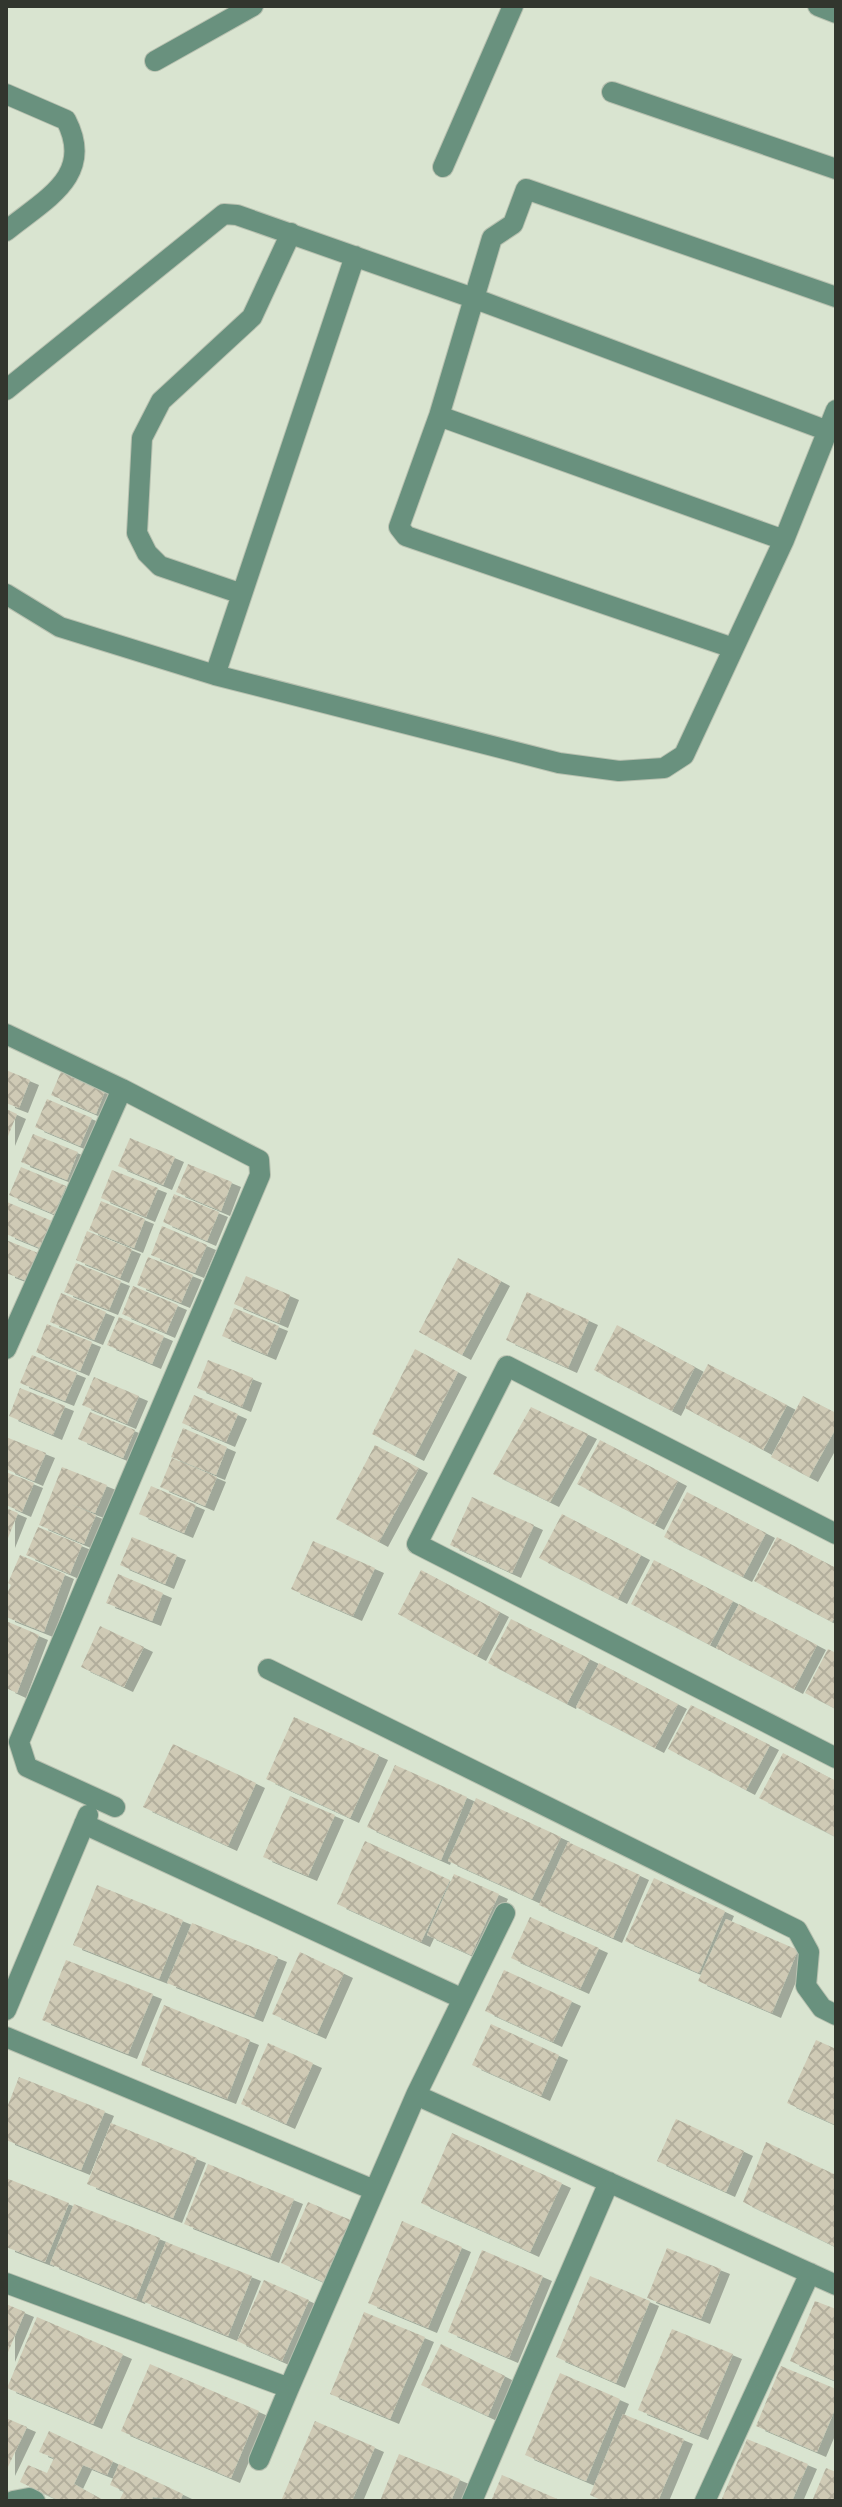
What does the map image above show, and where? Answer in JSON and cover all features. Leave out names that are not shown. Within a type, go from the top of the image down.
[{"type":"street","points":[[155,61],[253,6]]},
{"type":"street","points":[[443,167],[513,6]]},
{"type":"street","points":[[818,6],[836,13]]},
{"type":"street","points":[[612,92],[836,169]]},
{"type":"street","points":[[6,94],[66,120],[76,139],[78,159],[63,184],[6,231]]},
{"type":"street","points":[[733,648],[401,533],[399,527],[439,416],[492,238],[513,224],[528,188],[836,297]]},
{"type":"street","points":[[6,390],[215,218],[237,215],[473,298],[828,431]]},
{"type":"street","points":[[242,594],[160,566],[147,553],[137,533],[142,438],[161,401],[252,317],[291,233]]},
{"type":"street","points":[[215,675],[355,256]]},
{"type":"street","points":[[6,594],[60,627],[215,675],[559,763],[619,771],[664,768],[684,755],[784,540],[836,410]]},
{"type":"street","points":[[439,416],[784,540]]},
{"type":"street","points":[[6,1034],[122,1089],[259,1160],[260,1175],[19,1742],[27,1767],[115,1807]]},
{"type":"street","points":[[6,1349],[122,1089]]},
{"type":"street","points":[[836,1534],[507,1366],[417,1544],[836,1758]]},
{"type":"street","points":[[268,1669],[797,1930],[809,1952],[806,1986],[822,2008],[836,2015]]},
{"type":"street","points":[[6,2010],[95,1798]]},
{"type":"street","points":[[84,1824],[463,1999]]},
{"type":"street","points":[[259,2460],[416,2095],[505,1913]]},
{"type":"street","points":[[6,2037],[374,2190]]},
{"type":"street","points":[[416,2095],[836,2285]]},
{"type":"street","points":[[472,2501],[609,2182]]},
{"type":"street","points":[[705,2501],[810,2273]]},
{"type":"street","points":[[6,2283],[289,2388]]},
{"type":"street","points":[[13,2501],[29,2498],[35,2501]]},
{"type":"building","points":[[63,1067],[107,1086],[96,1114],[51,1095]]},
{"type":"building","points":[[6,1070],[30,1080],[19,1108],[6,1103]]},
{"type":"building","points":[[47,1099],[92,1118],[80,1146],[35,1127]]},
{"type":"building","points":[[6,1109],[17,1114],[6,1141]]},
{"type":"building","points":[[33,1134],[78,1152],[67,1180],[21,1162]]},
{"type":"building","points":[[130,1138],[175,1157],[163,1185],[118,1166]]},
{"type":"building","points":[[188,1164],[232,1182],[221,1211],[176,1192]]},
{"type":"building","points":[[21,1167],[66,1186],[54,1214],[9,1195]]},
{"type":"building","points":[[112,1170],[158,1188],[146,1217],[101,1198]]},
{"type":"building","points":[[174,1194],[219,1212],[207,1241],[163,1222]]},
{"type":"building","points":[[101,1201],[145,1219],[134,1248],[89,1230]]},
{"type":"building","points":[[7,1202],[52,1221],[40,1248],[6,1234]]},
{"type":"building","points":[[162,1226],[207,1245],[195,1273],[151,1255]]},
{"type":"building","points":[[87,1231],[132,1249],[120,1278],[76,1260]]},
{"type":"building","points":[[6,1240],[38,1253],[27,1281],[6,1273]]},
{"type":"building","points":[[148,1257],[193,1275],[181,1303],[137,1285]]},
{"type":"building","points":[[458,1258],[501,1281],[462,1355],[419,1332]]},
{"type":"building","points":[[76,1263],[121,1281],[109,1310],[64,1292]]},
{"type":"building","points":[[246,1276],[290,1295],[279,1323],[234,1304]]},
{"type":"building","points":[[133,1286],[178,1305],[166,1333],[122,1314]]},
{"type":"building","points":[[527,1292],[589,1320],[568,1368],[506,1340]]},
{"type":"building","points":[[61,1293],[106,1312],[94,1340],[50,1322]]},
{"type":"building","points":[[234,1308],[279,1326],[267,1355],[222,1336]]},
{"type":"building","points":[[119,1317],[164,1336],[152,1364],[107,1345]]},
{"type":"building","points":[[47,1324],[92,1342],[80,1371],[36,1352]]},
{"type":"building","points":[[617,1325],[695,1367],[672,1411],[594,1370]]},
{"type":"building","points":[[415,1349],[458,1372],[415,1456],[372,1434]]},
{"type":"building","points":[[32,1355],[77,1373],[65,1401],[20,1383]]},
{"type":"building","points":[[208,1360],[253,1378],[242,1407],[197,1388]]},
{"type":"building","points":[[708,1364],[787,1405],[763,1450],[685,1408]]},
{"type":"building","points":[[94,1377],[139,1396],[127,1424],[82,1405]]},
{"type":"building","points":[[20,1388],[65,1406],[53,1435],[9,1416]]},
{"type":"building","points":[[194,1395],[238,1414],[226,1442],[182,1423]]},
{"type":"building","points":[[803,1396],[836,1413],[836,1428],[809,1477],[771,1457]]},
{"type":"building","points":[[531,1407],[588,1434],[550,1502],[493,1474]]},
{"type":"building","points":[[90,1412],[135,1430],[123,1458],[78,1439]]},
{"type":"building","points":[[183,1428],[227,1447],[216,1475],[171,1457]]},
{"type":"building","points":[[6,1437],[46,1453],[34,1481],[6,1469]]},
{"type":"building","points":[[600,1440],[678,1481],[655,1525],[577,1484]]},
{"type":"building","points":[[375,1445],[419,1468],[379,1542],[336,1519]]},
{"type":"building","points":[[172,1458],[217,1477],[205,1506],[160,1487]]},
{"type":"building","points":[[62,1467],[107,1485],[95,1513],[70,1504],[96,1515],[84,1544],[39,1525]]},
{"type":"building","points":[[6,1472],[34,1483],[22,1512],[6,1505]]},
{"type":"building","points":[[151,1486],[196,1505],[184,1533],[139,1514]]},
{"type":"building","points":[[687,1492],[766,1533],[743,1577],[664,1537]]},
{"type":"building","points":[[472,1497],[534,1525],[512,1573],[450,1545]]},
{"type":"building","points":[[6,1508],[18,1513],[6,1543]]},
{"type":"building","points":[[562,1514],[641,1555],[618,1599],[539,1558]]},
{"type":"building","points":[[38,1527],[82,1545],[70,1574],[26,1555]]},
{"type":"building","points":[[132,1537],[177,1555],[165,1584],[120,1565]]},
{"type":"building","points":[[777,1537],[836,1568],[836,1615],[832,1622],[754,1581]]},
{"type":"building","points":[[313,1541],[375,1568],[353,1616],[291,1589]]},
{"type":"building","points":[[20,1555],[65,1574],[44,1632],[6,1617],[6,1596],[11,1585],[8,1583]]},
{"type":"building","points":[[654,1560],[733,1601],[710,1645],[631,1604]]},
{"type":"building","points":[[421,1570],[500,1612],[477,1656],[398,1614]]},
{"type":"building","points":[[118,1574],[163,1593],[152,1621],[106,1603]]},
{"type":"building","points":[[739,1604],[817,1645],[794,1689],[716,1648]]},
{"type":"building","points":[[511,1619],[590,1659],[567,1704],[488,1663]]},
{"type":"building","points":[[6,1621],[39,1635],[17,1693],[6,1688]]},
{"type":"building","points":[[100,1626],[144,1647],[124,1687],[81,1667]]},
{"type":"building","points":[[828,1649],[836,1653],[836,1709],[805,1693]]},
{"type":"building","points":[[599,1663],[678,1704],[655,1748],[576,1707]]},
{"type":"building","points":[[691,1705],[770,1745],[746,1790],[668,1749]]},
{"type":"building","points":[[294,1717],[379,1755],[350,1818],[266,1779]]},
{"type":"building","points":[[173,1744],[256,1783],[228,1846],[143,1807]]},
{"type":"building","points":[[783,1753],[836,1781],[836,1837],[759,1798]]},
{"type":"building","points":[[395,1765],[467,1797],[441,1860],[367,1827]]},
{"type":"building","points":[[290,1796],[335,1815],[308,1876],[263,1857]]},
{"type":"building","points":[[476,1798],[561,1837],[532,1899],[448,1861]]},
{"type":"building","points":[[365,1841],[450,1880],[421,1942],[337,1904]]},
{"type":"building","points":[[568,1842],[640,1875],[613,1938],[539,1905]]},
{"type":"building","points":[[454,1874],[499,1894],[471,1955],[427,1935]]},
{"type":"building","points":[[654,1878],[725,1911],[699,1973],[625,1941]]},
{"type":"building","points":[[97,1885],[183,1920],[159,1979],[73,1945]]},
{"type":"building","points":[[530,1917],[599,1948],[580,1989],[511,1958]]},
{"type":"building","points":[[726,1919],[798,1950],[772,2013],[698,1981]]},
{"type":"building","points":[[192,1923],[278,1957],[254,2017],[167,1983]]},
{"type":"building","points":[[300,1952],[344,1973],[317,2034],[272,2014]]},
{"type":"building","points":[[66,1960],[153,1994],[128,2054],[42,2020]]},
{"type":"building","points":[[504,1970],[572,2001],[553,2042],[485,2011]]},
{"type":"building","points":[[164,2005],[250,2040],[227,2099],[141,2065]]},
{"type":"building","points":[[491,2024],[559,2055],[541,2096],[472,2065]]},
{"type":"building","points":[[816,2040],[836,2049],[836,2125],[787,2103]]},
{"type":"building","points":[[268,2043],[313,2063],[286,2124],[241,2104]]},
{"type":"building","points":[[19,2077],[105,2111],[81,2170],[6,2140],[6,2110]]},
{"type":"building","points":[[676,2119],[744,2151],[726,2192],[657,2161]]},
{"type":"building","points":[[111,2123],[197,2158],[173,2218],[87,2184]]},
{"type":"building","points":[[452,2133],[562,2183],[530,2252],[421,2203]]},
{"type":"building","points":[[766,2142],[836,2175],[836,2247],[743,2202]]},
{"type":"building","points":[[208,2164],[294,2199],[270,2258],[184,2224]]},
{"type":"building","points":[[6,2178],[69,2203],[45,2262],[6,2247]]},
{"type":"building","points":[[308,2202],[353,2221],[326,2283],[281,2263]]},
{"type":"building","points":[[74,2204],[160,2238],[136,2299],[50,2264]]},
{"type":"building","points":[[402,2221],[462,2247],[428,2328],[368,2303]]},
{"type":"building","points":[[166,2242],[252,2276],[228,2336],[142,2301]]},
{"type":"building","points":[[667,2248],[721,2269],[701,2319],[647,2298]]},
{"type":"building","points":[[482,2250],[543,2276],[509,2358],[448,2332]]},
{"type":"building","points":[[590,2276],[650,2301],[616,2383],[556,2357]]},
{"type":"building","points":[[264,2280],[309,2300],[282,2361],[237,2341]]},
{"type":"building","points":[[815,2301],[836,2309],[836,2381],[790,2361]]},
{"type":"building","points":[[6,2304],[25,2312],[6,2357]]},
{"type":"building","points":[[364,2312],[425,2337],[390,2419],[330,2394]]},
{"type":"building","points":[[37,2317],[123,2354],[93,2424],[7,2388]]},
{"type":"building","points":[[672,2329],[733,2354],[699,2435],[638,2410]]},
{"type":"building","points":[[441,2344],[505,2376],[488,2416],[421,2385]]},
{"type":"building","points":[[150,2364],[259,2411],[231,2478],[121,2431]]},
{"type":"building","points":[[781,2366],[836,2389],[836,2407],[817,2452],[756,2426]]},
{"type":"building","points":[[560,2373],[620,2399],[586,2481],[525,2455]]},
{"type":"building","points":[[623,2414],[684,2439],[658,2501],[603,2501],[590,2495]]},
{"type":"building","points":[[6,2418],[27,2427],[6,2471]]},
{"type":"building","points":[[315,2421],[375,2447],[352,2501],[281,2501]]},
{"type":"building","points":[[49,2431],[113,2461],[107,2475],[83,2465],[74,2484],[105,2501],[60,2501],[20,2482],[28,2465],[47,2473],[54,2458],[39,2452]]},
{"type":"building","points":[[747,2439],[808,2464],[792,2501],[721,2501]]},
{"type":"building","points":[[399,2454],[460,2479],[451,2501],[380,2501]]},
{"type":"building","points":[[119,2464],[183,2494],[180,2501],[153,2497],[151,2501],[119,2501],[124,2491],[110,2485]]},
{"type":"building","points":[[826,2468],[836,2472],[836,2501],[812,2501]]},
{"type":"building","points":[[502,2475],[562,2501],[491,2501]]}]
